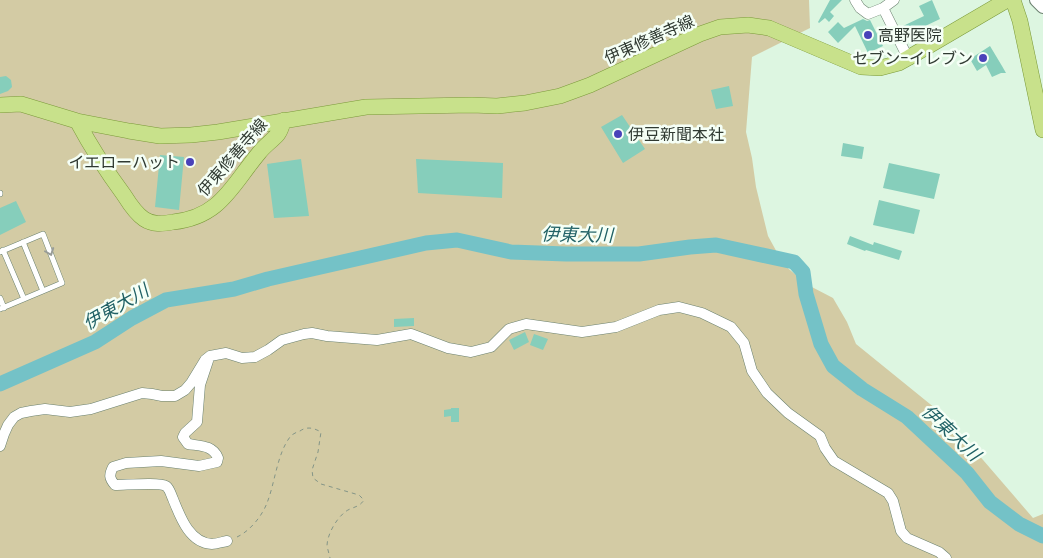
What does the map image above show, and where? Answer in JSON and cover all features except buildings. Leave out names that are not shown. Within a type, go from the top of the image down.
[{"type":"main road","name":"伊東修善寺線","points":[[0,105],[21,104],[77,121],[160,136],[218,132],[366,107],[497,106],[560,96],[590,85],[700,34],[720,28],[748,25],[770,28],[861,67],[880,68],[899,63],[1007,0]]},
{"type":"main road","points":[[1013,0],[1020,21],[1043,130]]},
{"type":"main road","name":"伊東修善寺線","points":[[77,121],[115,184],[134,209],[143,218],[156,224],[193,218],[210,210],[222,200],[259,152],[279,133],[284,120]]},
{"type":"street","points":[[854,0],[868,14],[883,8],[894,0]]},
{"type":"street","points":[[1036,0],[1043,7]]},
{"type":"street","points":[[883,8],[908,58]]},
{"type":"street","points":[[0,446],[8,424],[14,417],[21,414],[45,409],[70,412],[91,409],[142,393],[175,396],[185,390],[205,360],[210,356],[226,353],[242,358],[254,357],[282,340],[296,335],[312,333],[378,340],[411,334],[448,348],[471,352],[491,346],[509,329],[526,324],[582,332],[616,328],[659,310],[679,307],[702,313],[731,327],[744,343],[752,371],[767,393],[788,413],[820,436],[825,448],[834,461],[888,493],[894,501],[901,531],[907,538],[939,552],[946,558]]},
{"type":"street","points":[[210,356],[200,385],[197,422],[183,437],[188,444],[208,447],[216,453],[218,458],[216,462],[199,466],[161,461],[126,463],[113,467],[109,474],[110,479],[115,485],[159,484],[167,486],[182,523],[190,533],[201,541],[211,544],[227,541]]},
{"type":"lane","points":[[0,298],[2,308],[24,299],[62,283],[43,234],[2,251],[24,299]]},
{"type":"lane","points":[[23,242],[43,291]]},
{"type":"path","points":[[227,541],[241,535],[254,524],[267,504],[282,454],[291,436],[305,427],[315,428],[321,432],[318,452],[312,470],[313,478],[320,484],[360,495],[364,500],[361,505],[346,511],[337,519],[327,546],[330,558]]},
{"type":"shaded area","points":[[0,0],[809,0],[810,28],[752,57],[746,132],[756,187],[768,236],[784,265],[808,285],[833,298],[847,322],[856,344],[946,417],[1033,518],[1043,514],[1043,558],[0,558]]},
{"type":"waterway","name":"伊東大川","points":[[0,384],[95,342],[132,318],[166,300],[234,289],[268,279],[426,243],[457,240],[511,252],[566,254],[639,254],[716,245],[794,262],[803,272],[806,294],[821,344],[833,366],[862,389],[907,417],[967,473],[990,502],[1019,524],[1043,536]]},
{"type":"place","name":"高野医院","points":[[868,35]]},
{"type":"place","name":"セブン-イレブン","points":[[983,58]]},
{"type":"place","name":"伊豆新聞本社","points":[[618,134]]},
{"type":"place","name":"イエローハット","points":[[190,162]]}]
